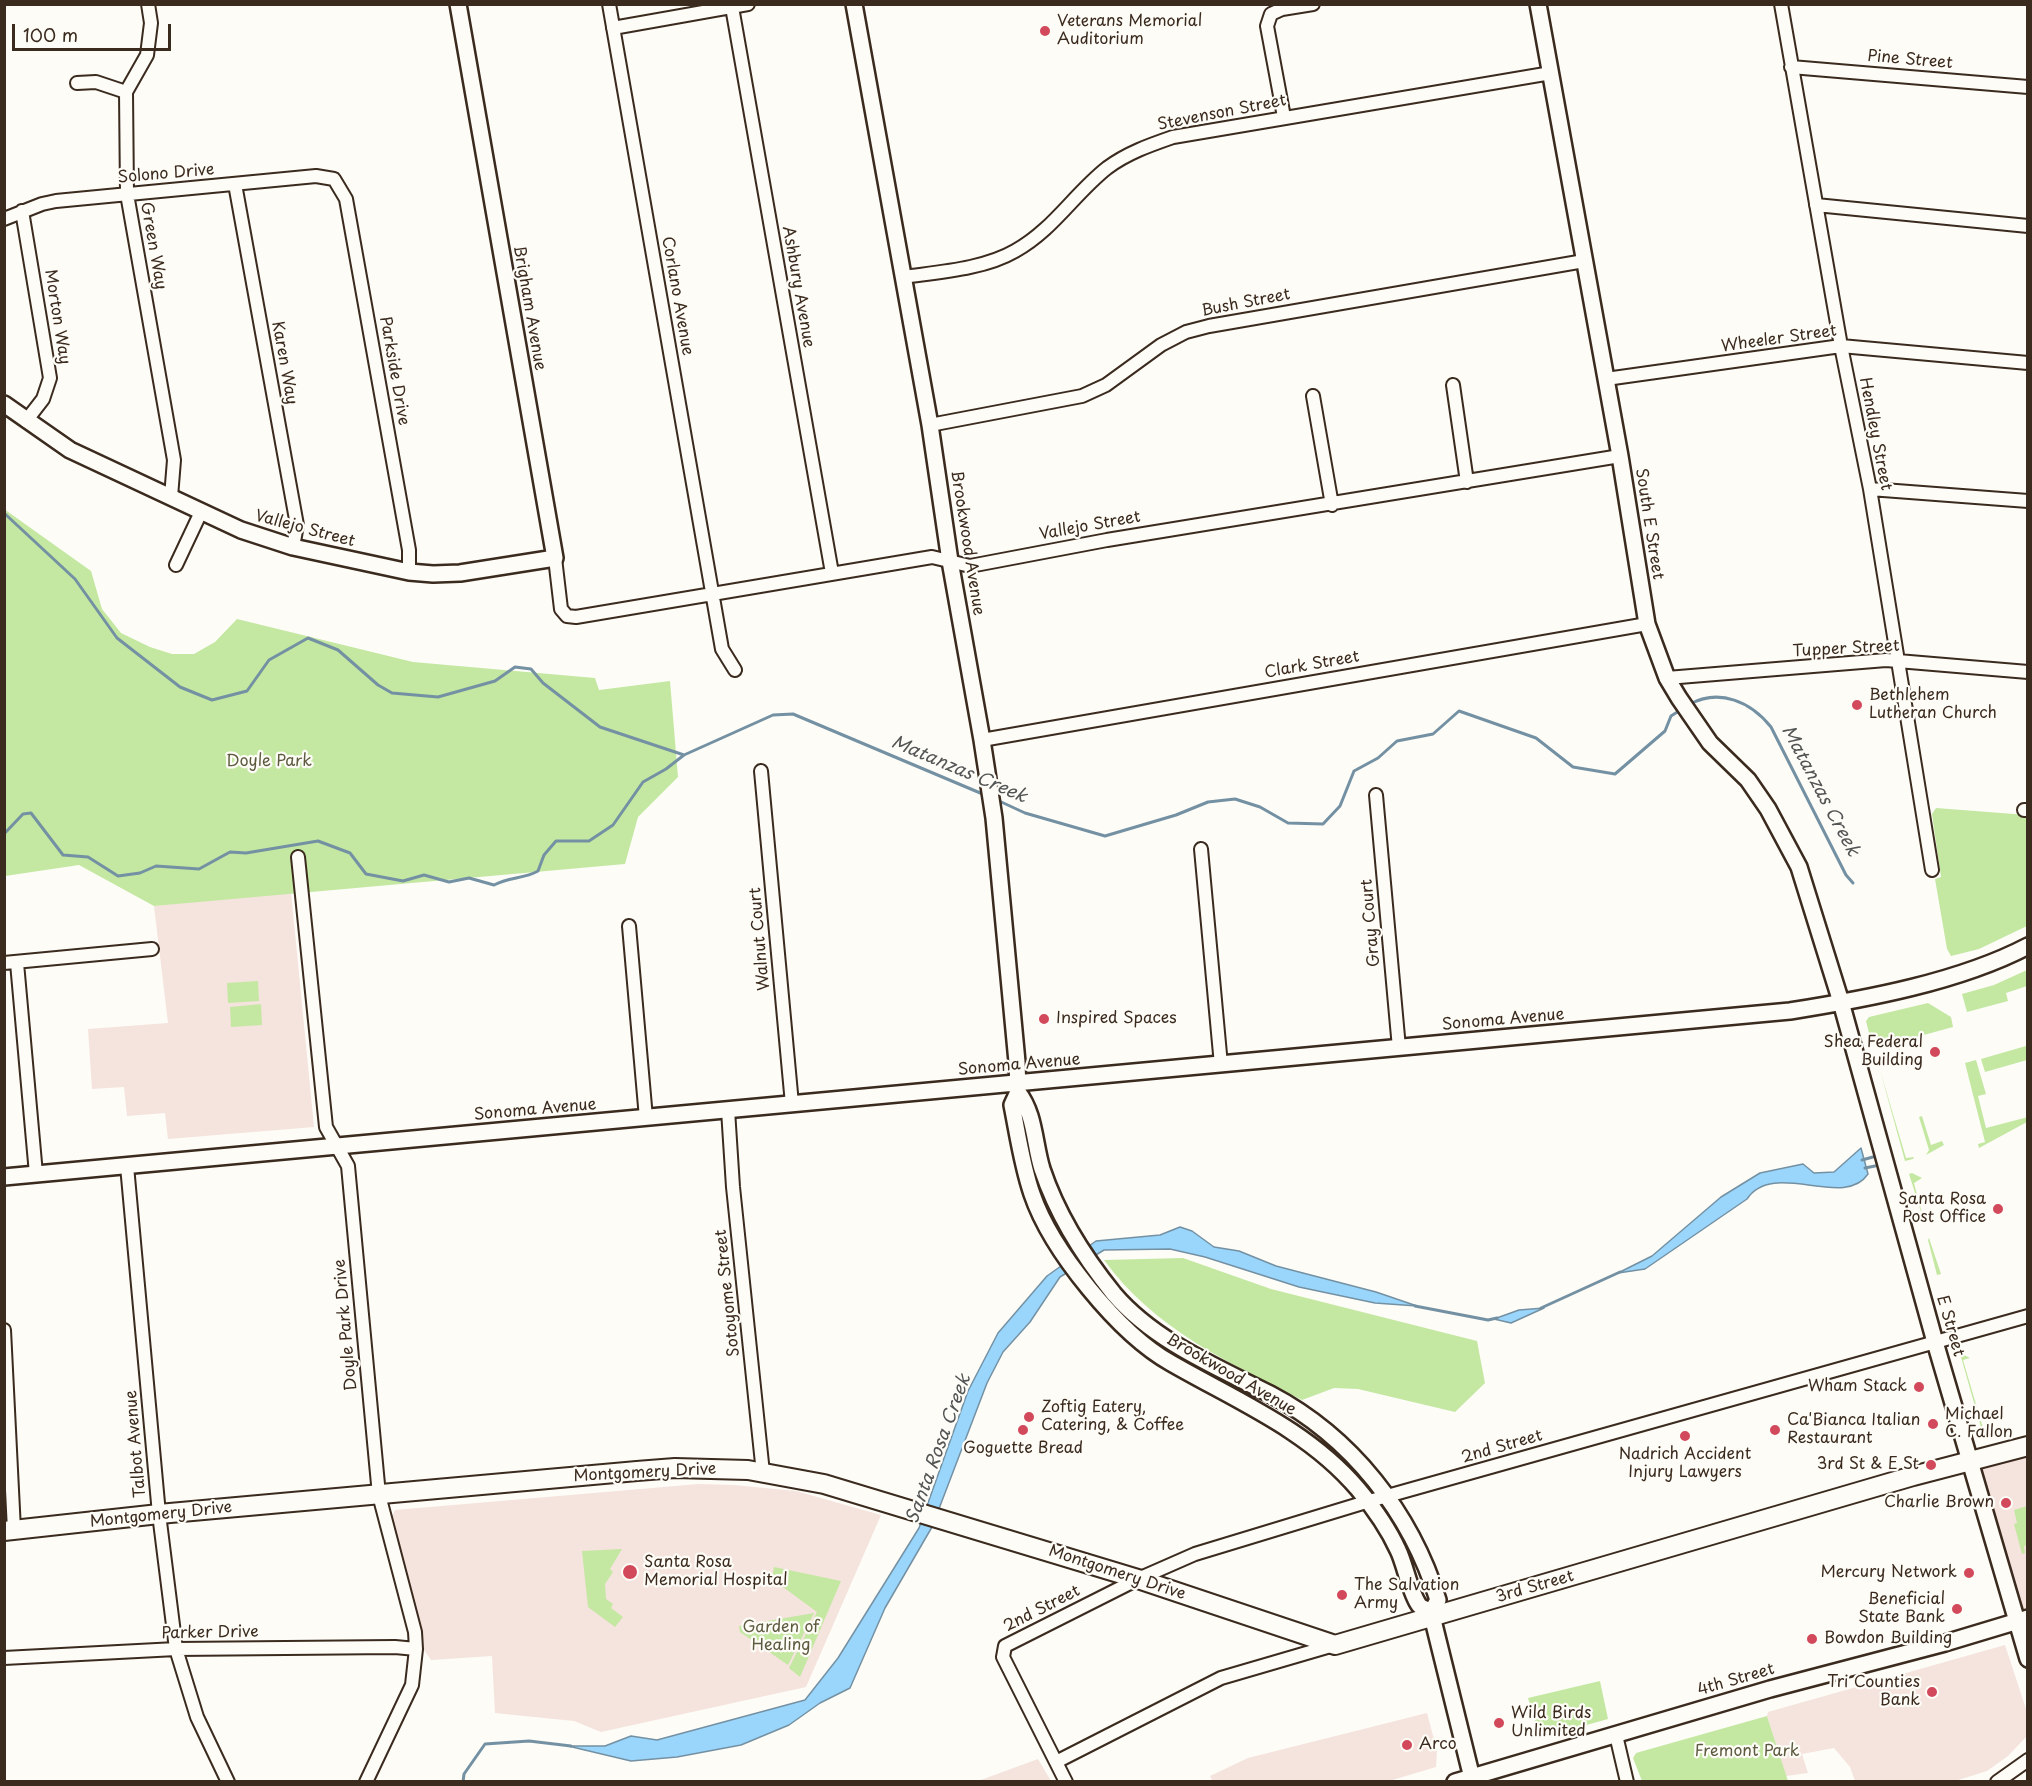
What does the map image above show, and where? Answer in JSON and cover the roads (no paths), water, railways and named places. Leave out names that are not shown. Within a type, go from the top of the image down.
[{"type":"main road","name":"3rd Street","points":[[1335,1645],[1431,1615],[2028,1446]]},
{"type":"main road","name":"Montgomery Drive","points":[[9,1530],[159,1514],[675,1468],[763,1473],[824,1484],[891,1502],[1138,1579],[1335,1645]]},
{"type":"street","points":[[77,83],[96,82],[126,92],[147,55],[151,23],[148,4]]},
{"type":"street","name":"Brigham Avenue","points":[[458,4],[555,558],[561,609],[567,616]]},
{"type":"street","name":"Corlano Avenue","points":[[609,4],[722,649],[735,670]]},
{"type":"street","points":[[613,28],[748,4]]},
{"type":"street","name":"Brookwood Avenue","points":[[854,4],[930,425],[950,561],[994,819],[1018,1088],[1027,1104],[1041,1166],[1053,1201],[1072,1234],[1115,1295],[1142,1320],[1177,1346],[1273,1396],[1315,1423],[1343,1446],[1389,1496],[1428,1569],[1438,1600],[1431,1615]]},
{"type":"street","points":[[1284,117],[1267,26],[1271,14],[1282,9],[1313,4]]},
{"type":"street","name":"South E Street","points":[[1538,4],[1620,456],[1647,624],[1667,678],[1679,698],[1710,742],[1748,780],[1775,821],[1799,867],[1841,1002]]},
{"type":"street","name":"Hendley Street","points":[[1780,4],[1841,346],[1870,489],[1932,870]]},
{"type":"street","name":"Ashbury Avenue","points":[[732,8],[832,573]]},
{"type":"street","name":"Pine Street","points":[[1791,67],[2028,87]]},
{"type":"street","name":"Stevenson Street","points":[[904,277],[991,261],[1014,252],[1037,238],[1106,170],[1124,156],[1173,137],[1551,73]]},
{"type":"street","name":"Green Way","points":[[126,92],[127,194],[174,460],[171,497]]},
{"type":"street","name":"Solono Drive","points":[[4,219],[56,201],[316,177],[334,179]]},
{"type":"street","name":"Parkside Drive","points":[[334,179],[346,199],[409,550],[410,572]]},
{"type":"street","name":"Karen Way","points":[[235,184],[297,525],[293,547]]},
{"type":"street","points":[[1816,206],[2028,226]]},
{"type":"street","name":"Morton Way","points":[[22,211],[50,364],[50,378],[43,399],[26,421]]},
{"type":"street","name":"Bush Street","points":[[930,425],[1082,396],[1106,385],[1161,345],[1186,332],[1209,326],[1584,261]]},
{"type":"street","name":"Wheeler Street","points":[[1606,379],[1841,346],[2028,363]]},
{"type":"street","points":[[1452,385],[1467,482]]},
{"type":"street","points":[[1313,396],[1332,505]]},
{"type":"street","name":"Vallejo Street","points":[[4,404],[70,450],[241,530],[293,547],[410,572],[460,573],[555,558]]},
{"type":"street","name":"Vallejo Street","points":[[567,616],[576,617],[932,556],[970,566],[1107,540],[1332,505],[1620,456]]},
{"type":"street","points":[[1870,489],[2028,501]]},
{"type":"street","points":[[176,565],[201,512]]},
{"type":"street","name":"Clark Street","points":[[982,740],[1647,624]]},
{"type":"street","name":"Tupper Street","points":[[1667,678],[1897,661],[2028,672]]},
{"type":"street","name":"Walnut Court","points":[[760,771],[792,1104]]},
{"type":"street","name":"Gray Court","points":[[1376,795],[1399,1048]]},
{"type":"street","points":[[1201,849],[1221,1065]]},
{"type":"street","name":"Doyle Park Drive","points":[[298,857],[326,1127],[348,1166],[379,1495],[416,1632],[412,1685],[366,1782]]},
{"type":"street","points":[[628,926],[646,1118]]},
{"type":"street","name":"Sonoma Avenue","points":[[4,1177],[792,1104],[1018,1088],[1221,1065],[1695,1021],[1841,1002],[1961,973],[2002,960],[2028,946]]},
{"type":"street","points":[[36,1174],[10,963],[152,949]]},
{"type":"street","name":"E Street","points":[[1841,1002],[1935,1342],[2022,1620],[2028,1659]]},
{"type":"street","name":"Brookwood Avenue","points":[[1018,1088],[1012,1105],[1024,1170],[1042,1218],[1099,1300],[1131,1335],[1168,1362],[1264,1412],[1306,1440],[1358,1489],[1378,1515],[1398,1550],[1419,1605],[1431,1615],[1472,1779]]},
{"type":"street","name":"Sotoyome Street","points":[[728,1110],[733,1187],[763,1473]]},
{"type":"street","name":"Talbot Avenue","points":[[127,1166],[159,1514],[176,1649],[197,1717],[228,1782]]},
{"type":"street","name":"2nd Street","points":[[1056,1762],[1003,1651],[1005,1646],[1138,1579],[1195,1554],[1366,1502],[2028,1316]]},
{"type":"street","points":[[4,1330],[9,1530]]},
{"type":"street","name":"4th Street","points":[[1455,1782],[1472,1779],[1770,1689],[2022,1620]]},
{"type":"street","name":"3rd Street","points":[[1056,1762],[1221,1678],[1335,1645]]},
{"type":"street","name":"Parker Drive","points":[[4,1658],[176,1649],[395,1647],[416,1649]]},
{"type":"street","points":[[1616,1735],[1627,1782]]},
{"type":"street","points":[[1997,1782],[2028,1760]]},
{"type":"street","points":[[1056,1762],[1066,1782]]},
{"type":"water","points":[[1861,1148],[1868,1174],[1857,1184],[1826,1187],[1774,1183],[1759,1188],[1747,1199],[1645,1269],[1618,1273],[1652,1256],[1721,1197],[1760,1173],[1803,1164],[1814,1173],[1834,1172]]},
{"type":"water","points":[[1180,1227],[1192,1231],[1214,1247],[1239,1251],[1276,1266],[1376,1292],[1417,1306],[1375,1303],[1299,1287],[1205,1257],[1170,1249],[1104,1250],[1060,1277],[1030,1322],[1003,1352],[987,1383],[932,1527],[885,1608],[850,1688],[820,1703],[789,1725],[741,1745],[677,1757],[631,1761],[568,1746],[605,1746],[631,1736],[657,1740],[805,1700],[838,1658],[919,1528],[968,1391],[998,1333],[1047,1276],[1096,1241],[1160,1235]]},
{"type":"water","points":[[1544,1308],[1511,1323],[1494,1319],[1519,1310]]},
{"type":"waterway","name":"Matanzas Creek","points":[[4,513],[75,579],[117,638],[180,687],[212,700],[247,691],[269,660],[308,638],[338,650],[378,685],[392,693],[438,697],[495,681],[515,667],[531,669],[543,683],[600,727],[684,755],[773,715],[793,714],[985,795]]},
{"type":"waterway","name":"Matanzas Creek","points":[[1690,704],[1712,697],[1724,698],[1744,705],[1763,718],[1771,727],[1846,875],[1853,883]]},
{"type":"waterway","name":"Matanzas Creek","points":[[997,800],[1025,813],[1105,836],[1176,815],[1208,802],[1235,799],[1260,807],[1288,823],[1323,824],[1340,806],[1354,771],[1378,758],[1397,741],[1433,734],[1459,711],[1536,738],[1573,767],[1615,774],[1665,731],[1671,716],[1682,709]]},
{"type":"waterway","points":[[4,834],[23,814],[31,813],[63,855],[88,857],[118,876],[140,873],[156,866],[199,869],[230,852],[246,853],[318,841],[350,853],[366,874],[403,881],[424,875],[449,882],[469,878],[494,885],[538,871],[544,855],[556,841],[589,841],[613,825],[643,782],[684,755]]},
{"type":"waterway","name":"Santa Rosa Creek","points":[[1862,1160],[1873,1157]]},
{"type":"waterway","name":"Santa Rosa Creek","points":[[1865,1168],[1875,1166]]},
{"type":"waterway","name":"Santa Rosa Creek","points":[[1541,1308],[1620,1272]]},
{"type":"waterway","name":"Santa Rosa Creek","points":[[1415,1306],[1488,1320],[1497,1318]]},
{"type":"waterway","name":"Santa Rosa Creek","points":[[463,1782],[464,1774],[485,1744],[529,1741],[571,1746]]},
{"type":"place","name":"Veterans Memorial Auditorium","points":[[1045,31]]},
{"type":"place","name":"Bethlehem Lutheran Church","points":[[1857,705]]},
{"type":"place","name":"Inspired Spaces","points":[[1044,1019]]},
{"type":"place","name":"Shea Federal Building","points":[[1935,1052]]},
{"type":"place","name":"Santa Rosa Post Office","points":[[1998,1209]]},
{"type":"place","name":"Wham Stack","points":[[1919,1387]]},
{"type":"place","name":"Zoftig Eatery, Catering, & Coffee","points":[[1029,1417]]},
{"type":"place","name":"Michael C. Fallon","points":[[1933,1424]]},
{"type":"place","name":"Goguette Bread","points":[[1023,1430]]},
{"type":"place","name":"Ca'Bianca Italian Restaurant","points":[[1775,1430]]},
{"type":"place","name":"Nadrich Accident Injury Lawyers","points":[[1685,1436]]},
{"type":"place","name":"3rd St & E St","points":[[1931,1465]]},
{"type":"place","name":"Charlie Brown","points":[[2006,1503]]},
{"type":"place","name":"Santa Rosa Memorial Hospital","points":[[630,1572]]},
{"type":"place","name":"Mercury Network","points":[[1969,1573]]},
{"type":"place","name":"The Salvation Army","points":[[1342,1595]]},
{"type":"place","name":"Beneficial State Bank","points":[[1957,1609]]},
{"type":"place","name":"Bowdon Building","points":[[1812,1639]]},
{"type":"place","name":"Tri Counties Bank","points":[[1932,1692]]},
{"type":"place","name":"Wild Birds Unlimited","points":[[1499,1723]]},
{"type":"place","name":"Arco","points":[[1407,1745]]},
{"type":"park label","name":"Doyle Park","points":[[269,762]]},
{"type":"park label","name":"Garden of Healing","points":[[781,1637]]},
{"type":"park label","name":"Fremont Park","points":[[1747,1752]]}]
